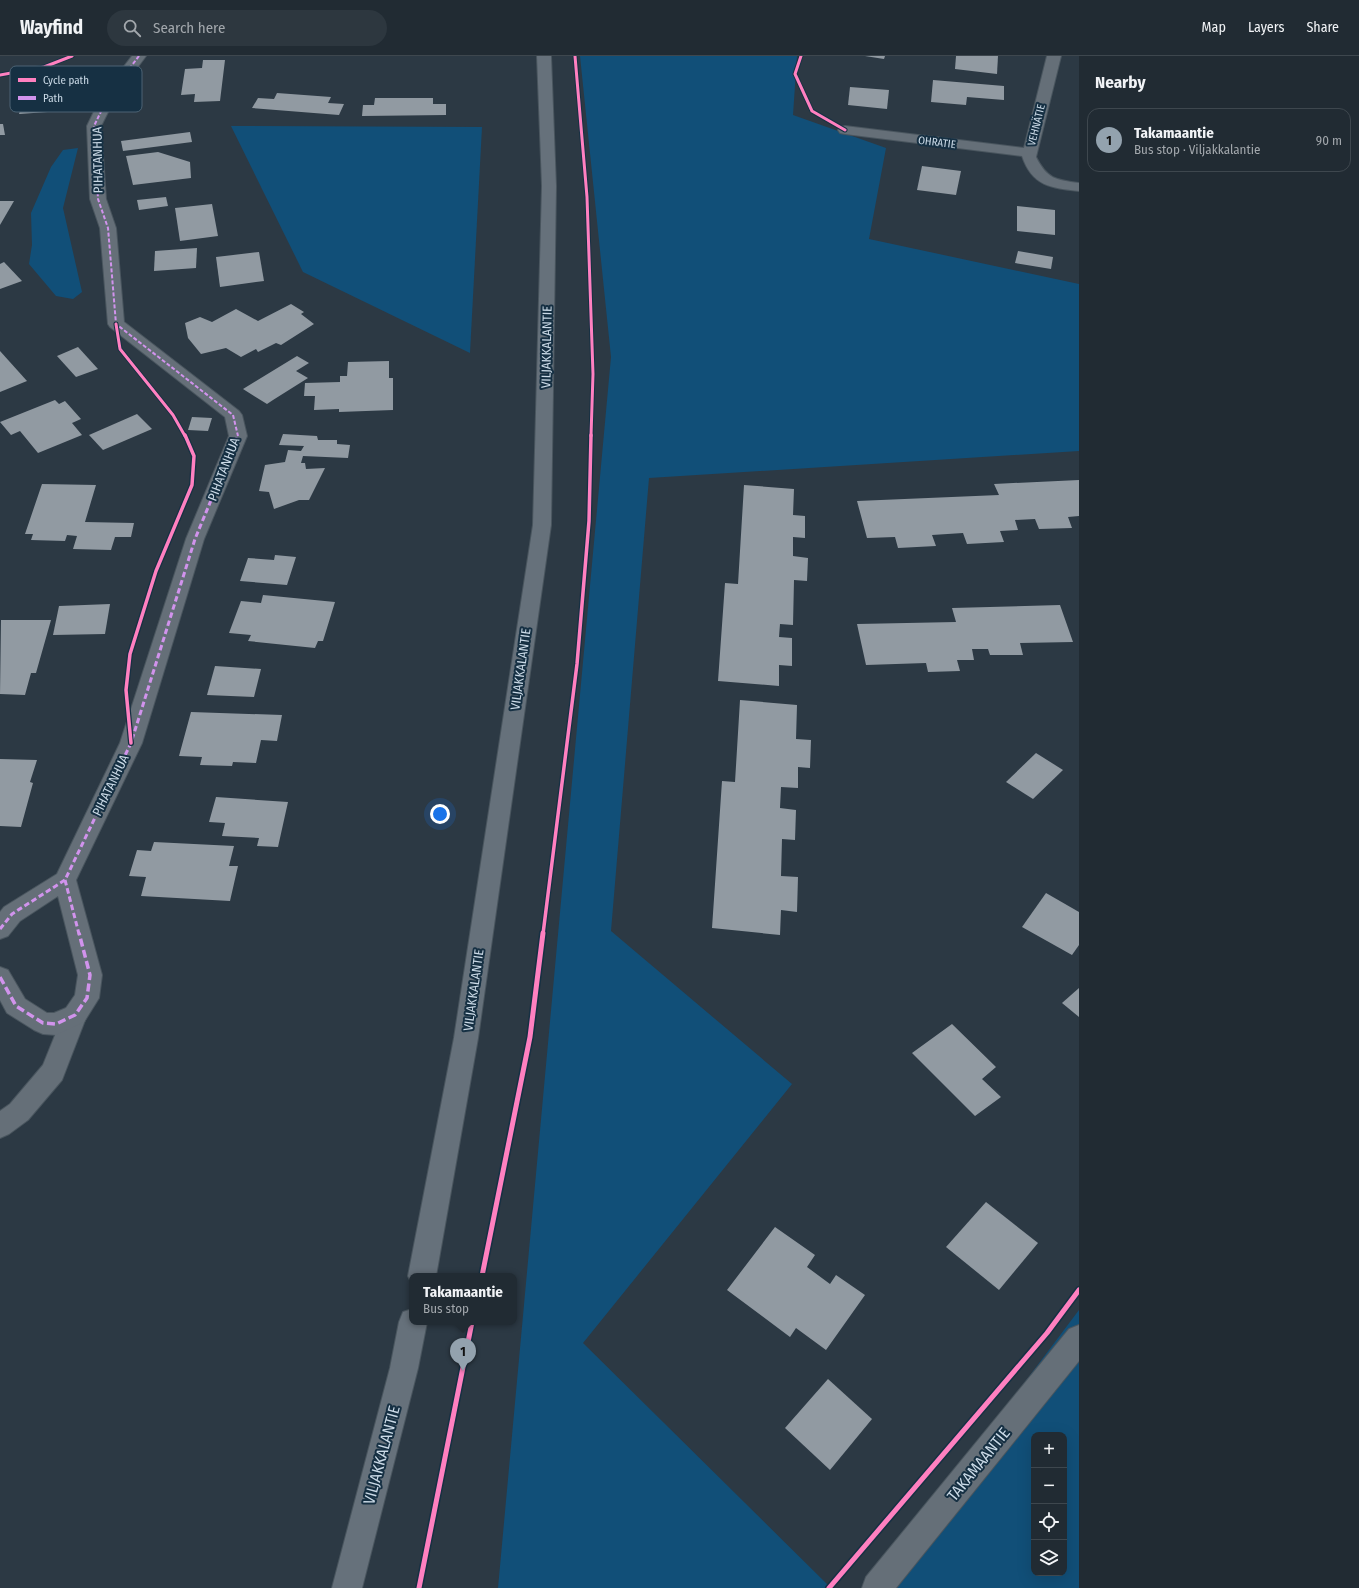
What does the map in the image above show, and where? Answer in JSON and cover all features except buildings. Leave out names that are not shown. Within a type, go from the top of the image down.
[{"type":"main road","name":"VILJAKKALANTIE","points":[[423,1273],[466,1038],[542,525],[550,186],[544,56]]},
{"type":"main road","name":"VILJAKKALANTIE","points":[[347,1588],[404,1368],[412,1325]]},
{"type":"street","name":"PIHATANHUA","points":[[131,66],[139,56]]},
{"type":"street","name":"VEHNÄTIE","points":[[1054,56],[1029,157],[1037,173],[1055,184],[1079,187]]},
{"type":"street","name":"PIHATANHUA","points":[[65,880],[131,742],[195,539],[238,436],[233,415],[116,324],[108,228],[98,199],[94,126],[101,112]]},
{"type":"street","name":"OHRATIE","points":[[845,130],[1029,154]]},
{"type":"street","points":[[0,929],[12,914],[65,880],[90,975],[87,998],[75,1015],[53,1072],[19,1112],[0,1126]]},
{"type":"street","points":[[0,977],[16,1006],[43,1023],[56,1024],[75,1015]]},
{"type":"street","name":"TAKAMAANTIE","points":[[877,1588],[1079,1339]]},
{"type":"shaded area","points":[[580,56],[797,56],[793,115],[886,148],[869,239],[1079,284],[1079,451],[649,478],[611,931],[792,1084],[583,1343],[831,1588],[498,1588],[611,357]]},
{"type":"shaded area","points":[[231,126],[482,127],[470,353],[303,272]]},
{"type":"shaded area","points":[[78,148],[63,208],[82,292],[73,299],[56,296],[29,264],[32,245],[31,213],[51,167],[63,150]]},
{"type":"shaded area","points":[[1079,1310],[1079,1588],[870,1588]]},
{"type":"marked path","points":[[131,66],[139,56]]},
{"type":"marked path","points":[[0,929],[12,914],[65,880],[131,743],[195,539],[238,436],[233,415],[116,324],[108,228],[98,199],[94,126],[101,112]]},
{"type":"marked path","points":[[0,977],[16,1006],[43,1023],[56,1024],[75,1015],[87,998],[90,975],[65,880]]},
{"type":"cycle path","points":[[47,66],[72,56]]},
{"type":"cycle path","points":[[483,1273],[530,1037],[577,664],[589,521],[593,374],[587,197],[575,56]]},
{"type":"cycle path","points":[[801,56],[795,74],[812,111],[845,130]]},
{"type":"cycle path","points":[[0,75],[10,73]]},
{"type":"cycle path","points":[[116,324],[120,349],[173,415],[186,437],[194,456],[192,485],[156,571],[130,654],[126,690],[131,743]]},
{"type":"cycle path","points":[[829,1588],[1047,1333],[1079,1290]]},
{"type":"cycle path","points":[[419,1588],[471,1325]]},
{"type":"place","name":"Takamaantie","points":[[463,1371]]}]
